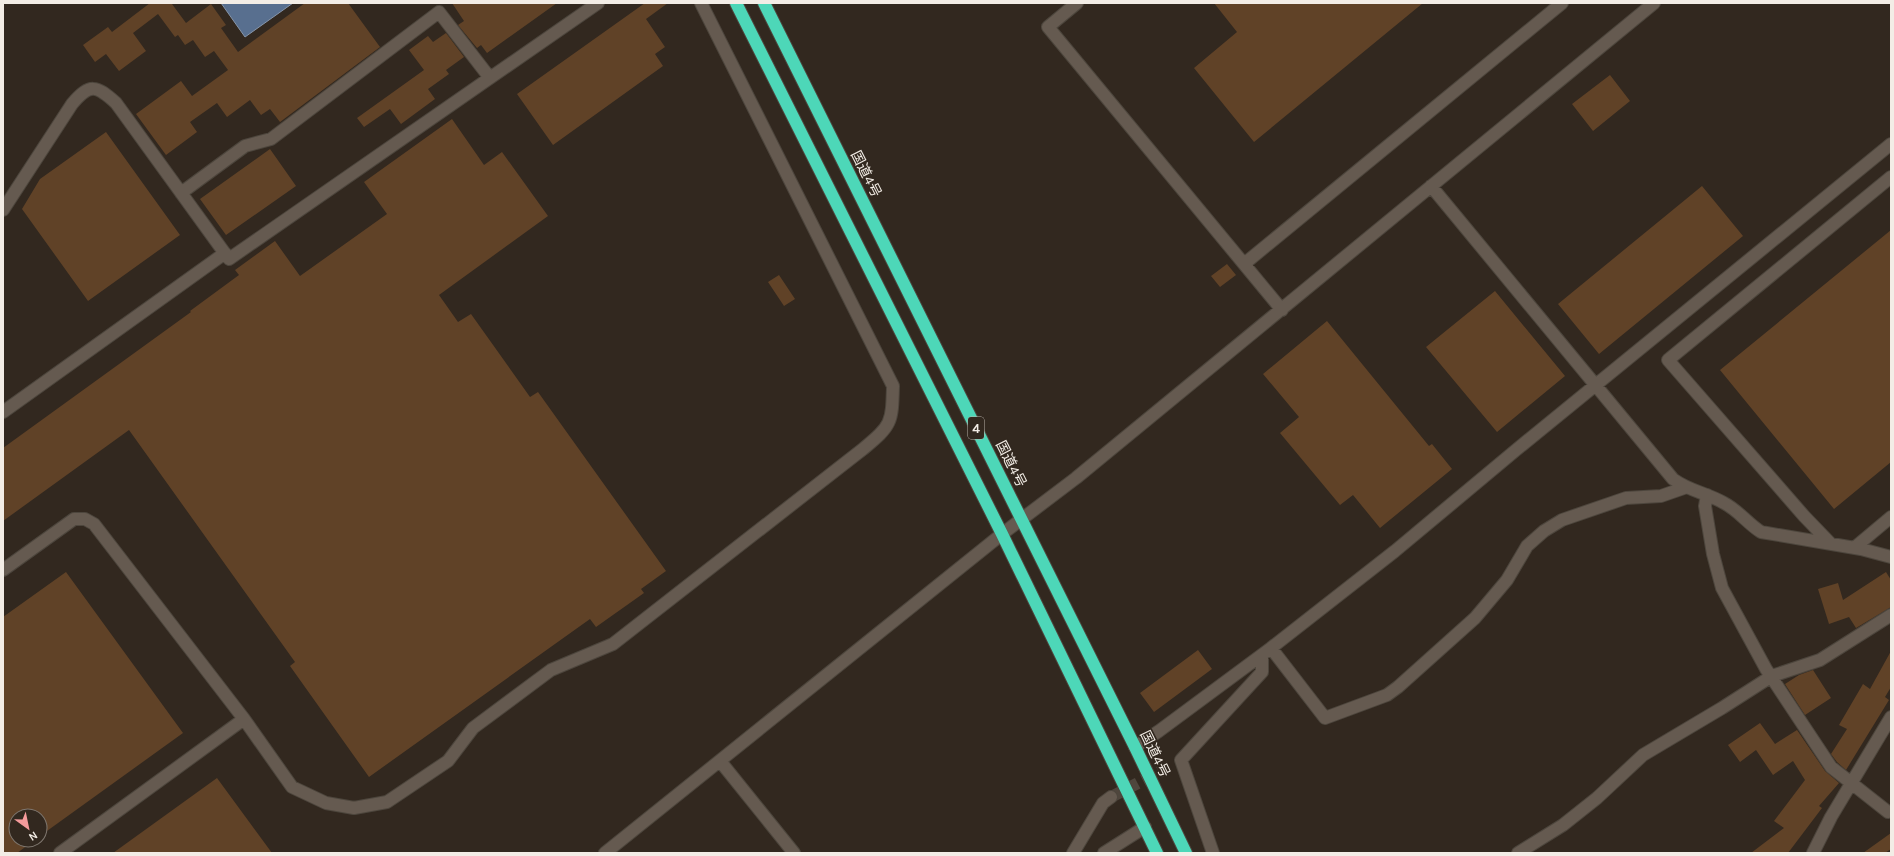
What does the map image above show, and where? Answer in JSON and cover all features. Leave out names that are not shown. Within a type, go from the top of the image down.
[{"type":"highway","name":"4","points":[[736,3],[1002,534],[1157,853]]},
{"type":"highway","name":"国道4号","points":[[764,3],[1135,746],[1186,853]]},
{"type":"street","points":[[3,210],[72,104],[86,90],[95,88],[100,90],[116,103],[229,259],[527,54],[598,3]]},
{"type":"street","points":[[3,570],[74,519],[85,519],[94,524],[244,719],[292,787],[326,803],[354,808],[387,802],[448,761],[473,728],[551,670],[613,644],[884,432],[890,422],[893,386],[701,3]]},
{"type":"street","points":[[1077,3],[1048,27],[1282,310]]},
{"type":"street","points":[[1244,264],[1562,3]]},
{"type":"street","points":[[605,853],[1002,534],[1076,478],[1654,3]]},
{"type":"street","points":[[181,193],[245,146],[270,139],[440,12],[490,78]]},
{"type":"street","points":[[1135,746],[1159,731],[1266,652],[1395,552],[1891,144]]},
{"type":"street","points":[[1832,544],[1804,516],[1668,360],[1891,177]]},
{"type":"street","points":[[1431,186],[1595,386],[1673,479],[1684,488],[1706,495],[1726,504],[1761,532],[1854,548],[1891,557]]},
{"type":"street","points":[[3,412],[225,253]]},
{"type":"street","points":[[1266,652],[1325,718],[1373,700],[1398,687],[1475,618],[1507,580],[1527,546],[1544,531],[1562,520],[1626,498],[1661,496],[1684,488]]},
{"type":"street","points":[[1706,495],[1705,506],[1713,554],[1722,588],[1766,669],[1831,767],[1888,812]]},
{"type":"street","points":[[1854,548],[1891,517]]},
{"type":"street","points":[[1518,853],[1569,821],[1598,798],[1642,755],[1722,708],[1772,676],[1820,660],[1891,615]]},
{"type":"street","points":[[1213,853],[1176,763],[1262,672],[1266,652]]},
{"type":"street","points":[[1813,853],[1831,817],[1891,717]]},
{"type":"street","points":[[60,853],[244,719]]},
{"type":"street","points":[[720,761],[794,853]]},
{"type":"street","points":[[1073,853],[1103,803],[1111,797]]},
{"type":"street","points":[[1104,853],[1145,827]]},
{"type":"water","points":[[221,3],[293,3],[245,37]]},
{"type":"building","points":[[150,3],[174,3],[172,4],[186,23],[211,4],[226,25],[221,28],[238,52],[305,3],[348,3],[380,47],[280,122],[270,109],[261,115],[250,100],[227,117],[217,103],[190,122],[197,132],[166,155],[136,114],[181,81],[192,96],[228,70],[214,51],[205,57],[193,40],[185,45],[178,35],[175,37],[158,14],[133,33],[146,51],[119,71],[106,54],[95,62],[83,45],[108,27],[112,32]]},
{"type":"building","points":[[452,3],[557,3],[487,53],[481,45],[477,48],[458,25],[464,21]]},
{"type":"building","points":[[645,3],[668,3],[646,19],[665,47],[655,54],[663,66],[553,145],[517,94]]},
{"type":"building","points":[[1214,3],[1423,3],[1254,142],[1194,68],[1237,32]]},
{"type":"building","points":[[446,33],[464,57],[446,70],[449,74],[428,89],[435,99],[401,124],[390,109],[364,127],[357,118],[424,70],[409,50],[428,36],[433,42]]},
{"type":"building","points":[[1610,75],[1630,101],[1593,131],[1572,104]]},
{"type":"building","points":[[452,119],[484,165],[502,152],[548,216],[439,295],[458,322],[471,314],[530,397],[538,392],[666,571],[641,589],[644,593],[596,627],[590,619],[369,777],[290,666],[295,662],[129,430],[3,521],[3,448],[191,312],[190,311],[239,275],[235,270],[275,241],[300,276],[387,214],[364,182]]},
{"type":"building","points":[[106,132],[180,235],[88,301],[22,209],[40,179]]},
{"type":"building","points":[[270,149],[296,186],[226,235],[200,199]]},
{"type":"building","points":[[1702,186],[1743,236],[1599,354],[1558,304]]},
{"type":"building","points":[[1891,230],[1891,462],[1834,509],[1720,370]]},
{"type":"building","points":[[1227,264],[1236,275],[1220,287],[1211,276]]},
{"type":"building","points":[[779,275],[795,299],[784,306],[768,282]]},
{"type":"building","points":[[1495,291],[1565,376],[1497,432],[1426,347]]},
{"type":"building","points":[[1327,321],[1429,446],[1432,444],[1452,469],[1380,528],[1353,495],[1340,505],[1280,433],[1299,417],[1263,374]]},
{"type":"building","points":[[66,572],[183,733],[48,830],[48,808],[8,808],[8,848],[24,848],[17,853],[3,853],[3,617]]},
{"type":"building","points":[[1886,572],[1891,580],[1891,607],[1856,628],[1849,617],[1829,624],[1818,589],[1838,583],[1843,600]]},
{"type":"building","points":[[1198,650],[1212,669],[1154,712],[1140,693]]},
{"type":"building","points":[[1891,651],[1891,687],[1885,697],[1889,700],[1846,770],[1831,754],[1847,729],[1839,725],[1863,684],[1870,689]]},
{"type":"building","points":[[1813,670],[1831,698],[1805,715],[1785,684],[1799,675]]},
{"type":"building","points":[[1760,723],[1775,744],[1797,730],[1825,771],[1839,783],[1819,806],[1822,808],[1788,853],[1751,853],[1784,828],[1774,821],[1805,780],[1793,761],[1773,775],[1756,750],[1740,762],[1728,745]]},
{"type":"building","points":[[217,778],[272,853],[113,853]]},
{"type":"building","points":[[1891,833],[1891,849],[1885,853],[1863,853]]},
{"type":"tunnel","points":[[1111,797],[1171,766]]}]
